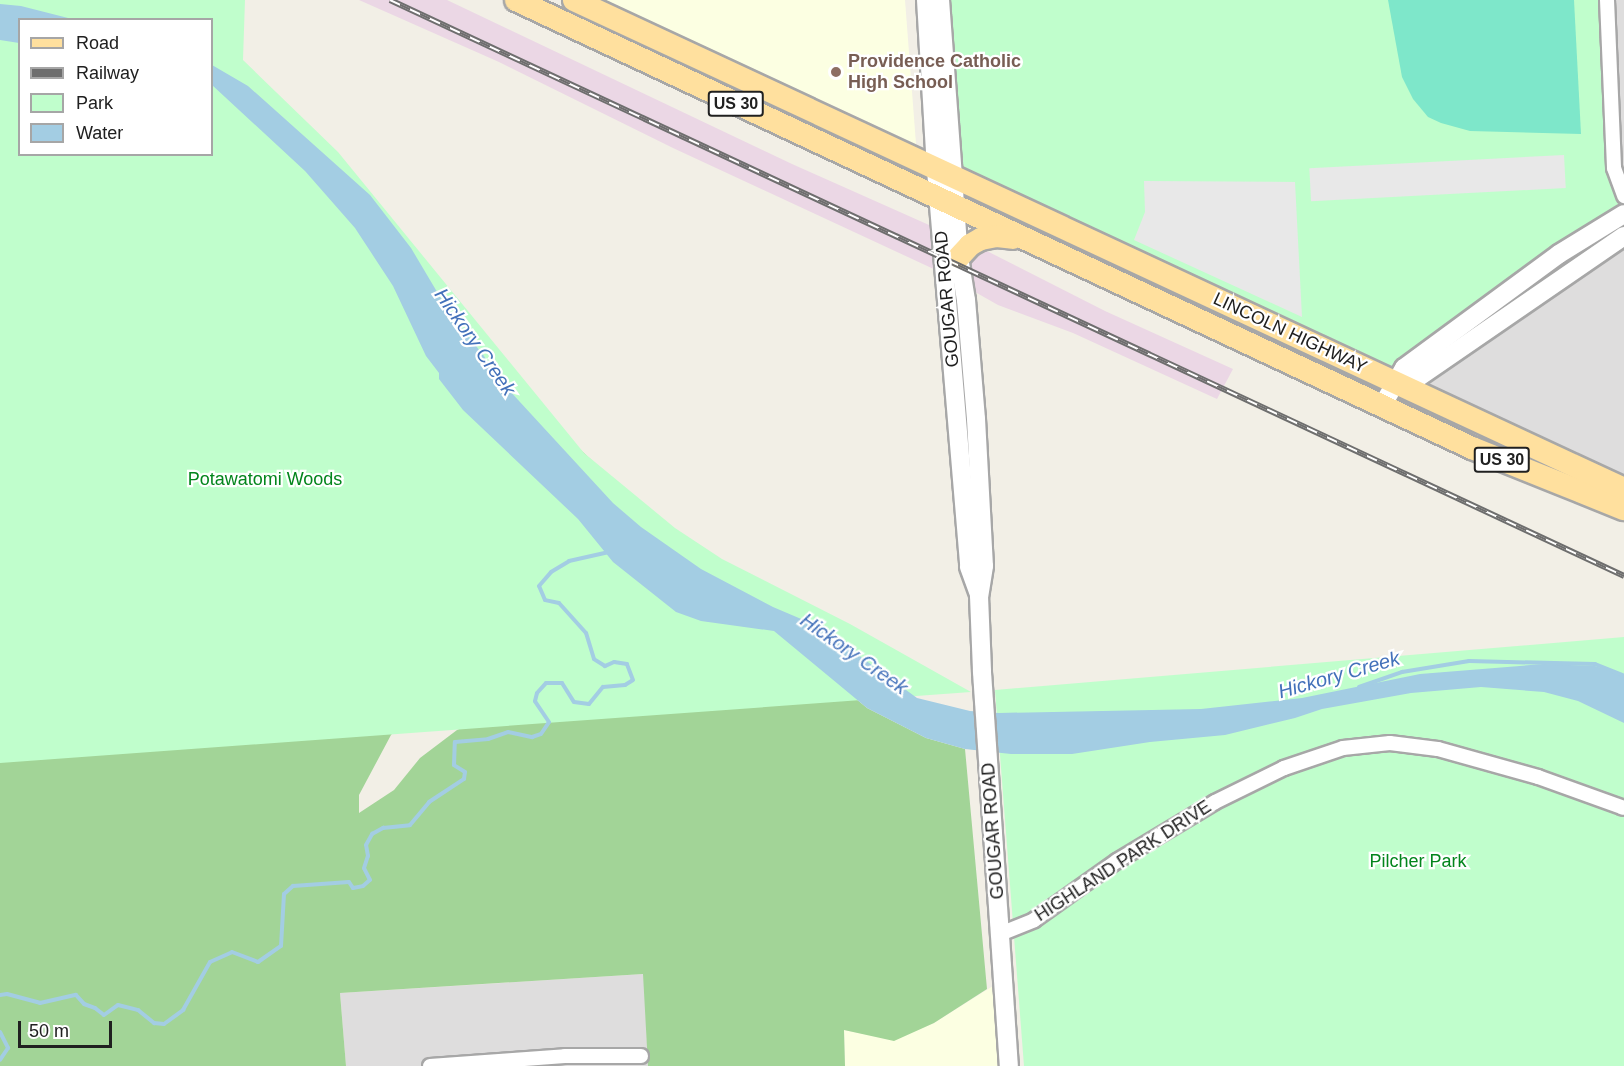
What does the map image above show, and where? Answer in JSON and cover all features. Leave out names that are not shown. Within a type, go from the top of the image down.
[{"type":"main road","name":"US 30","points":[[516,0],[948,204]]},
{"type":"main road","name":"US 30","points":[[574,0],[946,174]]},
{"type":"main road","name":"LINCOLN HIGHWAY","points":[[946,174],[1624,489]]},
{"type":"main road","name":"LINCOLN HIGHWAY","points":[[948,204],[1472,448],[1624,510]]},
{"type":"main road","points":[[959,257],[970,245],[981,239],[997,236],[1024,239]]},
{"type":"street","name":"GOUGAR ROAD","points":[[926,0],[946,174]]},
{"type":"street","name":"GOUGAR ROAD","points":[[940,0],[946,174],[969,567],[979,596]]},
{"type":"street","points":[[1607,0],[1614,168],[1624,196]]},
{"type":"street","name":"GOUGAR ROAD","points":[[948,204],[966,300],[976,419],[984,566],[979,596],[982,672],[1009,1066]]},
{"type":"street","points":[[1382,406],[1404,368],[1559,254],[1624,214]]},
{"type":"street","points":[[1396,383],[1413,381],[1624,236]]},
{"type":"street","name":"HIGHLAND PARK DRIVE","points":[[1000,934],[1034,920],[1117,861],[1215,802],[1284,768],[1343,748],[1390,743],[1438,749],[1538,777],[1624,808]]},
{"type":"street","points":[[430,1066],[502,1063],[565,1056],[641,1056]]},
{"type":"shaded area","points":[[359,0],[447,0],[792,164],[983,249],[1105,311],[1233,369],[1217,399],[1073,333],[998,305],[938,271],[673,148],[499,62]]},
{"type":"shaded area","name":"Providence Catholic High School","points":[[605,0],[905,0],[916,144]]},
{"type":"shaded area","points":[[1602,0],[1624,0],[1624,478],[1412,386],[1601,261],[1620,207],[1609,173]]},
{"type":"shaded area","points":[[1564,155],[1566,188],[1311,201],[1309,168]]},
{"type":"shaded area","points":[[1144,181],[1295,182],[1302,317],[1134,240],[1145,212]]},
{"type":"shaded area","points":[[644,974],[648,1066],[346,1066],[340,993]]},
{"type":"shaded area","points":[[993,986],[998,1066],[845,1066],[844,1030],[894,1040],[934,1023]]},
{"type":"green space","name":"Potawatomi Woods","points":[[0,0],[245,0],[243,60],[338,152],[584,453],[675,528],[722,559],[850,624],[971,692],[0,763]]},
{"type":"green space","points":[[941,0],[1602,0],[1609,173],[1620,207],[1396,375],[959,174]]},
{"type":"green space","points":[[1388,0],[1574,0],[1581,134],[1470,131],[1428,117],[1413,99],[1402,77]]},
{"type":"green space","points":[[0,40],[18,143],[18,156],[213,155],[379,261],[774,631],[867,708],[926,738],[965,749],[987,989],[934,1023],[894,1041],[844,1030],[845,1066],[648,1066],[643,974],[340,993],[346,1066],[0,1066]],"holes":[[[509,706],[457,730],[420,758],[394,790],[359,813],[359,795],[391,735],[404,720]]]},
{"type":"green space","name":"Pilcher Park","points":[[1624,637],[1624,1066],[1024,1066],[995,690]]},
{"type":"water","points":[[0,4],[21,6],[68,18],[18,18],[18,43],[0,40]]},
{"type":"water","points":[[213,66],[248,86],[370,195],[411,248],[449,312],[484,356],[496,376],[613,503],[641,527],[701,569],[773,607],[820,627],[917,698],[970,711],[999,713],[1201,709],[1302,698],[1420,674],[1544,664],[1595,666],[1624,675],[1624,723],[1578,701],[1544,692],[1481,687],[1411,693],[1322,709],[1225,735],[1150,742],[1072,754],[1011,754],[965,749],[926,738],[867,708],[774,631],[701,621],[676,612],[613,562],[578,519],[463,410],[439,379],[439,373],[426,356],[393,286],[355,228],[305,171],[213,86]]},
{"type":"waterway","points":[[0,995],[7,994],[40,1003],[76,995],[84,1004],[104,1015],[118,1005],[138,1010],[154,1023],[164,1024],[183,1010],[210,962],[232,952],[258,962],[281,946],[284,894],[293,886],[349,882],[353,888],[363,886],[370,880],[364,868],[368,856],[366,845],[372,834],[383,828],[410,825],[429,802],[464,779],[465,772],[454,765],[455,742],[488,739],[508,732],[532,737],[541,734],[549,722],[535,701],[537,693],[546,683],[562,683],[574,702],[589,704],[603,687],[625,685],[633,680],[627,664],[614,662],[605,666],[594,659],[586,633],[559,603],[545,600],[539,586],[551,572],[569,561],[609,552]]},
{"type":"waterway","name":"Hickory Creek","points":[[1359,687],[1402,672],[1469,661],[1595,664],[1624,676]]},
{"type":"waterway","points":[[0,1032],[8,1048],[0,1060]]},
{"type":"railway","points":[[390,0],[1624,576]]},
{"type":"place","name":"Providence Catholic High School","points":[[836,72]]}]
